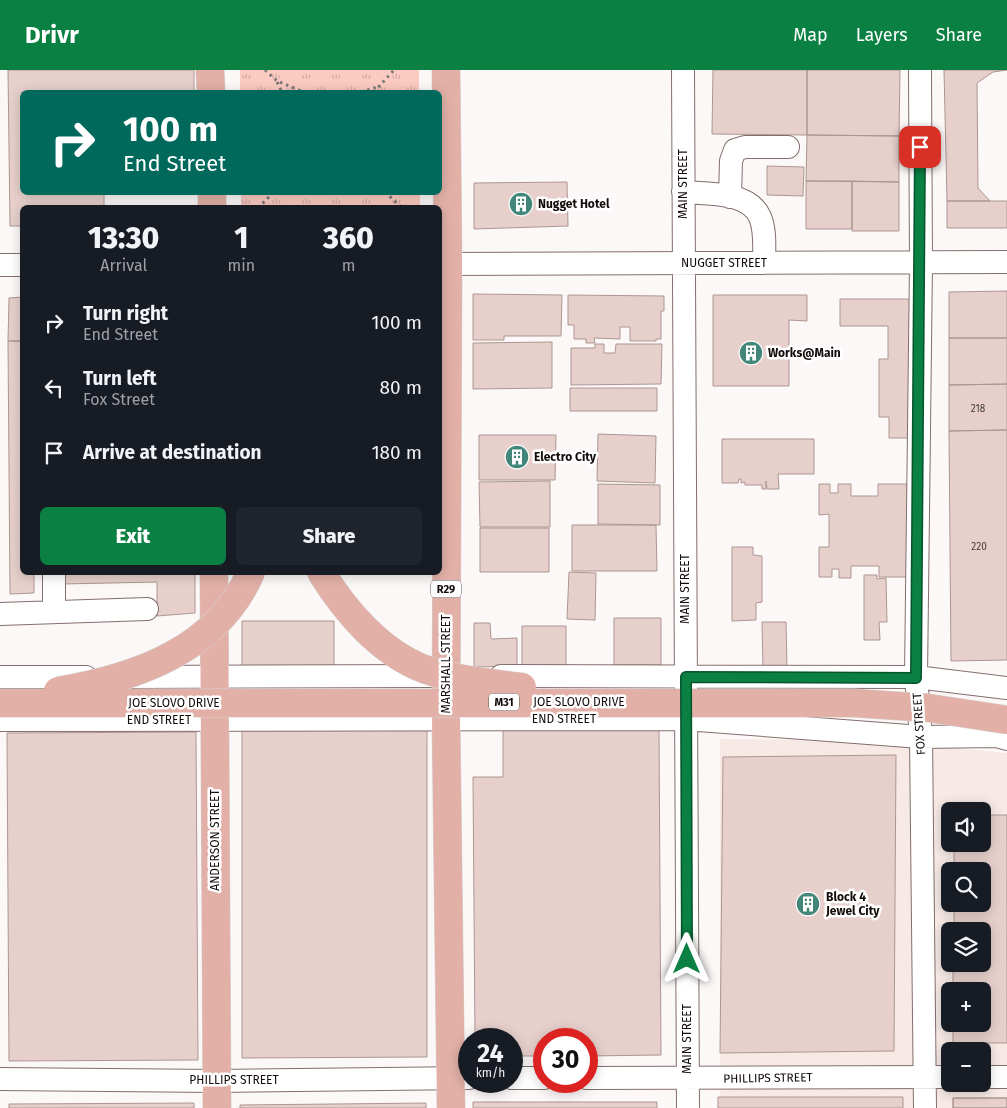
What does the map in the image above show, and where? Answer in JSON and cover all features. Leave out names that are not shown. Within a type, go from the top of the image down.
[{"type":"main road","points":[[210,70],[211,90]]},
{"type":"main road","name":"MARSHALL STREET","points":[[446,70],[443,349],[446,719],[458,1028]]},
{"type":"main road","name":"ANDERSON STREET","points":[[214,575],[217,1108]]},
{"type":"main road","points":[[0,702],[107,682],[155,666],[183,650],[208,630],[235,600],[249,575]]},
{"type":"main road","points":[[323,575],[335,594],[356,620],[382,642],[422,668],[450,677],[487,683],[637,702]]},
{"type":"main road","name":"JOE SLOVO DRIVE","points":[[0,702],[853,703],[929,708],[1007,720]]},
{"type":"main road","name":"MARSHALL STREET","points":[[452,1108],[458,1086]]},
{"type":"street","name":"MAIN STREET","points":[[682,70],[688,1108]]},
{"type":"street","name":"FOX STREET","points":[[920,70],[921,263],[916,678],[921,737],[925,1108]]},
{"type":"street","points":[[730,197],[731,161],[735,150],[748,147],[788,147]]},
{"type":"street","points":[[683,192],[730,197],[744,201],[760,216],[763,227],[764,263]]},
{"type":"street","name":"NUGGET STREET","points":[[444,264],[1007,262]]},
{"type":"street","points":[[0,265],[20,265]]},
{"type":"street","points":[[54,575],[54,612]]},
{"type":"street","points":[[0,614],[147,609]]},
{"type":"street","points":[[0,677],[916,678],[1007,688]]},
{"type":"street","name":"END STREET","points":[[0,720],[685,719],[921,737],[996,736],[1007,739]]},
{"type":"street","name":"PHILLIPS STREET","points":[[598,1078],[941,1076]]},
{"type":"street","points":[[991,1077],[1007,1077]]},
{"type":"street","name":"PHILLIPS STREET","points":[[0,1079],[458,1078]]},
{"type":"path","points":[[265,70],[277,81],[299,90]]},
{"type":"path","points":[[375,90],[394,70]]},
{"type":"path","points":[[277,81],[281,90]]},
{"type":"path","points":[[367,90],[378,86]]},
{"type":"path","points":[[261,205],[271,195]]},
{"type":"path","points":[[389,195],[399,205]]},
{"type":"shaded area","points":[[720,739],[883,741],[1007,753],[1007,1108],[720,1108]]},
{"type":"green space","points":[[240,70],[419,70],[419,90],[240,90]]},
{"type":"green space","points":[[241,195],[420,195],[420,205],[241,205]]},
{"type":"building","points":[[8,70],[194,70],[194,90],[20,90],[20,195],[104,195],[104,205],[20,205],[20,226],[10,226]]},
{"type":"building","points":[[713,70],[807,70],[807,135],[712,134]]},
{"type":"building","points":[[807,70],[900,70],[899,136],[807,135]]},
{"type":"building","points":[[944,70],[1007,70],[993,72],[977,83],[978,188],[990,201],[947,201]]},
{"type":"building","points":[[807,135],[899,136],[899,182],[806,181]]},
{"type":"building","points":[[767,166],[804,167],[803,196],[767,195]]},
{"type":"building","points":[[806,181],[852,181],[852,229],[806,229]]},
{"type":"building","points":[[852,181],[899,182],[899,231],[852,231]]},
{"type":"building","name":"Nugget Hotel","points":[[567,182],[568,226],[474,229],[474,183]]},
{"type":"building","points":[[947,201],[1007,201],[1007,228],[947,228]]},
{"type":"building","points":[[1007,291],[1007,338],[949,338],[949,292]]},
{"type":"building","points":[[473,294],[562,295],[561,336],[504,336],[504,340],[473,340]]},
{"type":"building","points":[[568,295],[664,296],[664,311],[661,311],[661,339],[656,339],[656,341],[630,341],[630,327],[620,327],[620,339],[594,338],[595,343],[586,343],[586,339],[574,339],[574,325],[568,325]]},
{"type":"building","name":"Works@Main","points":[[713,295],[807,295],[807,321],[789,320],[789,386],[713,386]]},
{"type":"building","points":[[20,297],[20,341],[8,341],[9,298]]},
{"type":"building","points":[[840,299],[910,299],[911,438],[889,438],[889,417],[879,417],[879,359],[888,359],[888,326],[840,326]]},
{"type":"building","points":[[949,338],[1007,338],[1007,384],[949,385]]},
{"type":"building","points":[[8,341],[20,341],[20,575],[34,575],[34,593],[10,594]]},
{"type":"building","points":[[552,342],[552,388],[473,389],[473,343]]},
{"type":"building","points":[[595,344],[604,344],[604,353],[615,353],[616,344],[662,344],[661,384],[571,385],[571,348],[595,348]]},
{"type":"building","points":[[1007,384],[1007,430],[949,431],[949,385]]},
{"type":"building","points":[[570,388],[657,388],[657,411],[570,411]]},
{"type":"building","points":[[1007,430],[1007,660],[951,661],[949,431]]},
{"type":"building","points":[[598,434],[656,436],[655,483],[597,481]]},
{"type":"building","name":"Electro City","points":[[479,435],[556,435],[555,480],[479,480]]},
{"type":"building","points":[[722,439],[814,439],[814,474],[778,474],[779,489],[767,489],[766,481],[766,489],[762,489],[762,485],[745,485],[745,482],[741,483],[741,479],[739,479],[738,483],[722,483]]},
{"type":"building","points":[[550,481],[550,527],[480,527],[479,482]]},
{"type":"building","points":[[598,484],[660,485],[660,525],[598,524]]},
{"type":"building","points":[[819,484],[830,484],[830,493],[838,493],[838,484],[851,484],[851,496],[878,496],[878,484],[911,484],[911,577],[879,577],[879,566],[851,566],[851,578],[839,578],[839,569],[832,569],[832,577],[819,577],[819,547],[829,547],[829,514],[819,515]]},
{"type":"building","points":[[572,525],[656,525],[657,571],[572,571]]},
{"type":"building","points":[[480,528],[549,528],[549,572],[480,572]]},
{"type":"building","points":[[732,547],[753,547],[753,555],[762,556],[762,602],[756,603],[756,620],[732,621]]},
{"type":"building","points":[[569,572],[596,573],[595,620],[567,619]]},
{"type":"building","points":[[62,575],[195,575],[195,613],[157,616],[157,582],[62,584]]},
{"type":"building","points":[[864,575],[877,575],[877,579],[886,578],[887,622],[879,622],[880,640],[864,640]]},
{"type":"building","points":[[614,618],[661,618],[661,665],[614,665]]},
{"type":"building","points":[[242,621],[334,621],[334,666],[242,667]]},
{"type":"building","points":[[762,622],[786,622],[787,669],[763,669]]},
{"type":"building","points":[[474,623],[490,623],[491,639],[517,638],[517,666],[474,667]]},
{"type":"building","points":[[522,626],[566,626],[566,666],[522,667]]},
{"type":"building","points":[[242,728],[427,728],[427,1057],[242,1058]]},
{"type":"building","points":[[503,730],[659,730],[661,1055],[598,1056],[598,1028],[533,1028],[533,1056],[523,1056],[523,1028],[475,1028],[473,777],[503,777]]},
{"type":"building","points":[[196,732],[198,1060],[9,1061],[7,733]]},
{"type":"building","name":"Block 4 Jewel City","points":[[896,755],[894,1051],[720,1053],[723,757]]},
{"type":"building","points":[[991,815],[1007,815],[1007,1043],[953,1042],[953,1032],[991,1032],[991,982],[953,982],[953,972],[991,972],[991,922],[954,922],[954,912],[991,912],[991,862],[954,862],[954,852],[991,852]]},
{"type":"building","points":[[718,1097],[903,1097],[903,1108],[718,1108]]},
{"type":"building","points":[[953,1098],[1007,1098],[1007,1108],[953,1108]]},
{"type":"building","points":[[953,1098],[1007,1098],[1007,1108],[953,1108]]},
{"type":"building","points":[[473,1102],[657,1102],[657,1108],[473,1108]]},
{"type":"building","points":[[194,1103],[194,1108],[9,1108],[9,1104]]},
{"type":"building","points":[[426,1103],[426,1108],[240,1108],[240,1105]]},
{"type":"place","name":"Nugget Hotel","points":[[521,204]]},
{"type":"place","name":"Works@Main","points":[[751,353]]},
{"type":"place","name":"Electro City","points":[[517,457]]},
{"type":"place","name":"Block 4 Jewel City","points":[[808,904]]},
{"type":"route","points":[[687,959],[686,677],[916,678],[921,263],[920,147]]}]
